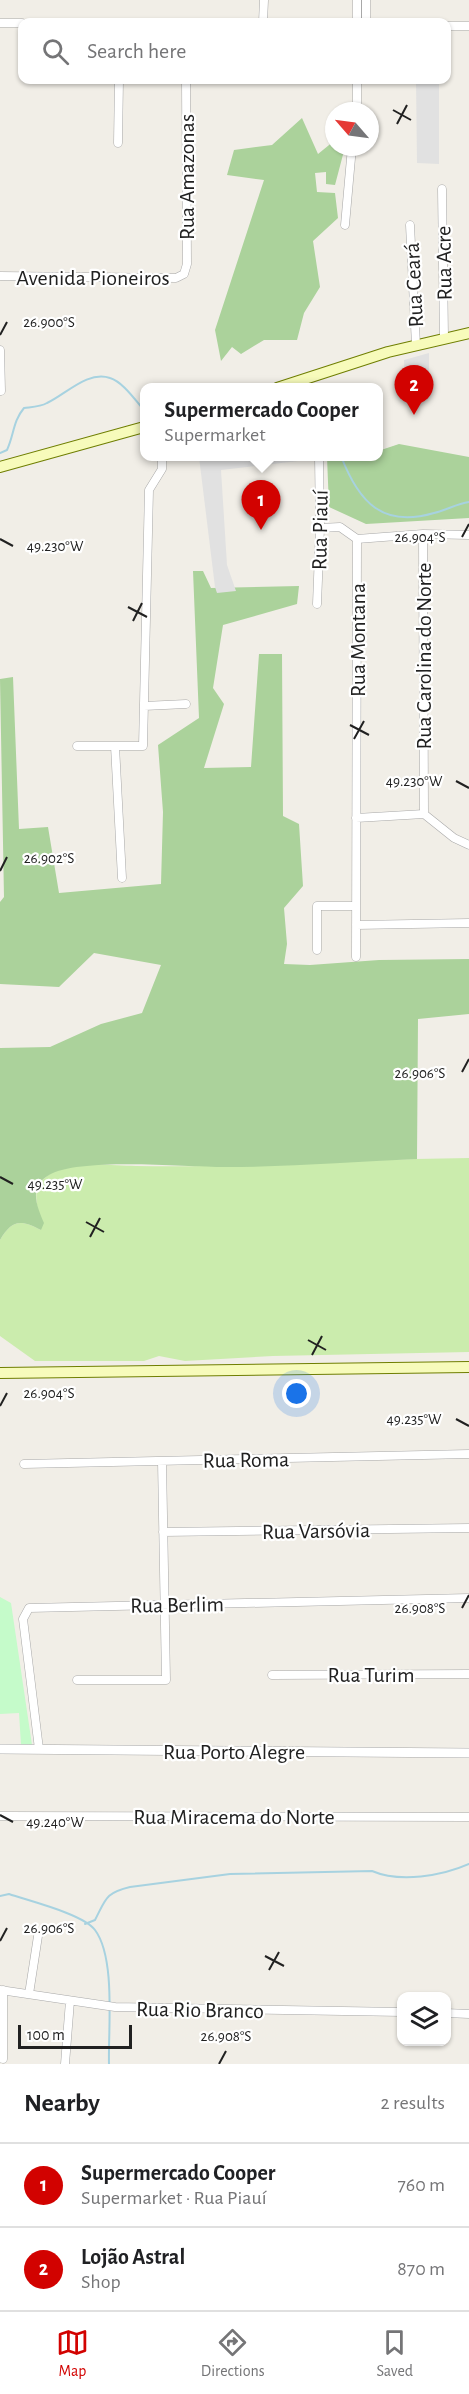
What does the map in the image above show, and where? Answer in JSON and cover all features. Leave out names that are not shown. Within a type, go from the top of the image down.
[{"type":"main road","points":[[311,382],[416,345],[469,333]]},
{"type":"main road","points":[[0,467],[140,428]]},
{"type":"main road","points":[[0,1373],[469,1367]]},
{"type":"street","points":[[263,18],[264,0]]},
{"type":"street","points":[[357,0],[357,18]]},
{"type":"street","points":[[366,0],[366,18]]},
{"type":"street","points":[[0,23],[18,23]]},
{"type":"street","points":[[451,26],[469,26]]},
{"type":"street","points":[[118,143],[119,84]]},
{"type":"street","name":"Rua Amazonas","points":[[184,274],[187,264],[186,84]]},
{"type":"street","points":[[357,84],[357,102]]},
{"type":"street","points":[[345,225],[351,156]]},
{"type":"street","name":"Rua Acre","points":[[442,189],[444,338]]},
{"type":"street","name":"Rua Ceará","points":[[410,225],[416,345]]},
{"type":"street","name":"Avenida Pioneiros","points":[[0,276],[176,278],[184,274]]},
{"type":"street","points":[[0,350],[1,392]]},
{"type":"street","points":[[77,746],[143,746],[149,490],[162,469],[162,461]]},
{"type":"street","name":"Rua Piauí","points":[[317,603],[320,528],[319,461]]},
{"type":"street","points":[[320,528],[340,527],[357,539],[423,534],[469,535]]},
{"type":"street","name":"Rua Carolina do Norte","points":[[423,534],[424,814]]},
{"type":"street","name":"Rua Montana","points":[[356,957],[357,539]]},
{"type":"street","points":[[144,706],[186,704]]},
{"type":"street","points":[[115,746],[122,878]]},
{"type":"street","points":[[356,818],[424,814],[454,838],[469,845]]},
{"type":"street","points":[[317,950],[317,906],[356,906]]},
{"type":"street","points":[[356,925],[469,923]]},
{"type":"street","name":"Rua Roma","points":[[24,1464],[469,1454]]},
{"type":"street","points":[[77,1680],[166,1680],[162,1461]]},
{"type":"street","name":"Rua Varsóvia","points":[[163,1532],[469,1528]]},
{"type":"street","name":"Rua Berlim","points":[[39,1749],[22,1619],[25,1612],[34,1606],[469,1598]]},
{"type":"street","name":"Rua Turim","points":[[272,1675],[469,1674]]},
{"type":"street","name":"Rua Porto Alegre","points":[[0,1749],[469,1753]]},
{"type":"street","name":"Rua Miracema do Norte","points":[[0,1816],[469,1817]]},
{"type":"street","points":[[29,1994],[38,1936]]},
{"type":"street","points":[[2,1990],[3,2059]]},
{"type":"street","name":"Rua Rio Branco","points":[[2,1990],[115,2007],[397,2012]]},
{"type":"street","points":[[65,2064],[70,2001]]},
{"type":"street","points":[[451,2013],[469,2014]]},
{"type":"green space","points":[[302,118],[318,154],[325,148],[325,156],[343,156],[335,185],[326,184],[326,172],[315,173],[317,192],[335,193],[338,218],[313,241],[320,287],[304,313],[297,340],[264,340],[241,354],[232,347],[221,361],[215,330],[264,180],[227,175],[234,150],[272,145]]},
{"type":"green space","points":[[399,444],[469,457],[469,518],[366,524],[329,507],[327,461],[383,461],[383,449]]},
{"type":"green space","points":[[193,571],[203,571],[211,588],[299,586],[297,604],[223,625],[213,688],[224,704],[204,768],[251,767],[259,654],[282,654],[283,816],[299,824],[303,886],[284,908],[287,944],[284,964],[469,959],[469,1014],[418,1019],[417,1159],[249,1167],[134,1164],[64,1169],[49,1175],[38,1185],[36,1197],[44,1223],[41,1230],[27,1224],[17,1223],[9,1228],[0,1240],[0,1048],[50,1047],[101,1024],[142,1013],[161,965],[94,953],[59,987],[0,984],[0,902],[4,897],[0,679],[13,677],[19,829],[48,827],[59,893],[161,884],[163,812],[158,745],[199,718]]},
{"type":"green space","points":[[469,1158],[469,1352],[273,1356],[185,1361],[159,1356],[144,1361],[35,1361],[0,1336],[0,1240],[9,1228],[17,1223],[27,1224],[41,1230],[36,1195],[41,1182],[56,1171],[78,1165],[219,1166]]},
{"type":"green space","points":[[0,1597],[11,1603],[32,1745],[21,1745],[19,1713],[0,1714]]},
{"type":"shaded area","points":[[416,84],[439,84],[439,164],[417,163]]},
{"type":"shaded area","points":[[429,353],[429,384],[405,386],[404,360]]},
{"type":"shaded area","points":[[199,461],[298,461],[221,470],[227,565],[236,591],[217,593]]},
{"type":"waterway","points":[[0,453],[7,450],[18,418],[24,408],[44,404],[93,377],[102,376],[120,383],[140,406]]},
{"type":"waterway","points":[[343,461],[365,499],[375,508],[387,514],[416,517],[469,502]]},
{"type":"waterway","points":[[85,1924],[95,1920],[107,1898],[130,1887],[230,1874],[372,1871],[383,1875],[408,1877],[434,1875],[469,1864]]},
{"type":"waterway","points":[[0,1896],[9,1894],[55,1909],[89,1924],[95,1930],[102,1942],[106,1958],[110,1995],[109,2064]]},
{"type":"place","name":"Lojão Astral","points":[[414,415]]},
{"type":"place","name":"Supermercado Cooper","points":[[261,530]]}]
